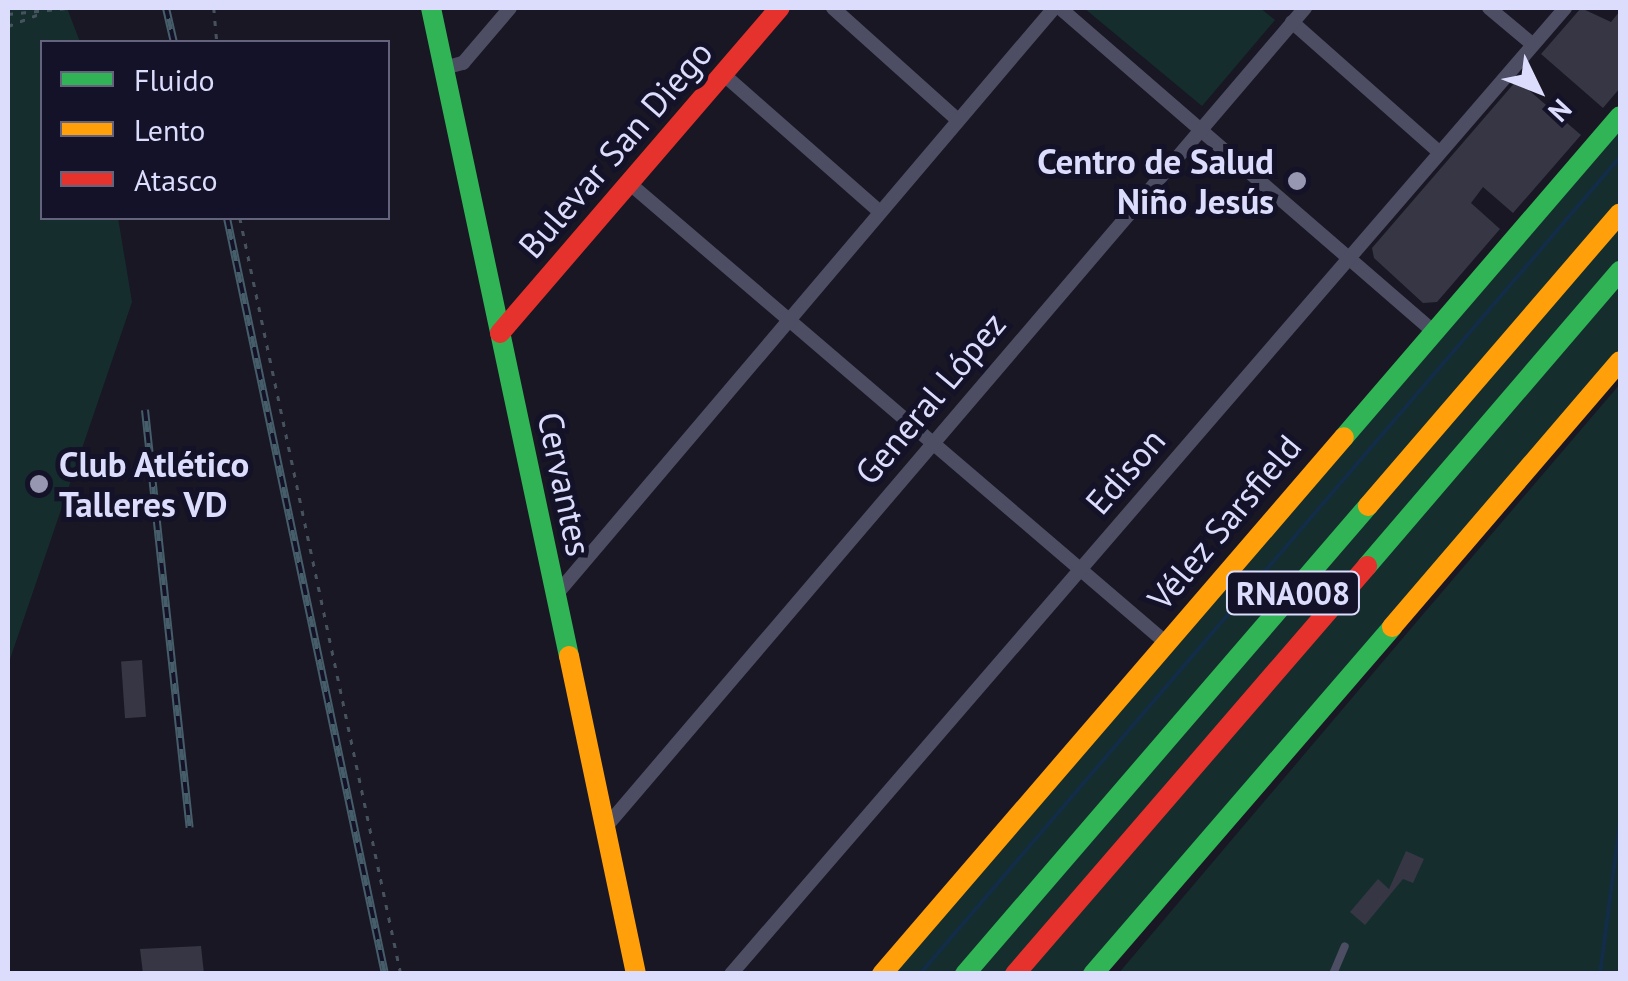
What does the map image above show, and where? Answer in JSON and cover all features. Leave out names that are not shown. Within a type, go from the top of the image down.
[{"type":"main road","name":"Cervantes","points":[[431,8],[636,974]]},
{"type":"main road","name":"Bulevar San Diego","points":[[500,334],[780,8]]},
{"type":"main road","name":"Vélez Sarsfield","points":[[882,974],[1620,116]]},
{"type":"main road","name":"RNA008","points":[[966,974],[1620,213]]},
{"type":"main road","name":"RNA008","points":[[1015,974],[1620,271]]},
{"type":"main road","points":[[1093,974],[1620,361]]},
{"type":"street","points":[[444,68],[462,63],[510,8]]},
{"type":"street","points":[[833,8],[958,120]]},
{"type":"street","points":[[555,596],[1057,8],[1432,330]]},
{"type":"street","name":"General López","points":[[604,830],[1305,8]]},
{"type":"street","points":[[1489,8],[1532,44]]},
{"type":"street","name":"Edison","points":[[731,974],[1565,8]]},
{"type":"street","points":[[1292,22],[1439,152]]},
{"type":"street","points":[[722,74],[880,212]]},
{"type":"street","points":[[630,182],[1165,642]]},
{"type":"lane","points":[[1333,974],[1345,946]]},
{"type":"path","points":[[8,26],[67,8]]},
{"type":"path","points":[[214,8],[217,40]]},
{"type":"path","points":[[8,14],[42,13]]},
{"type":"path","points":[[240,220],[401,974]]},
{"type":"green space","name":"Club Atlético Talleres VD","points":[[8,8],[67,8],[79,40],[40,40],[40,220],[118,220],[132,302],[8,665]]},
{"type":"green space","points":[[1084,8],[1260,8],[1275,20],[1202,106]]},
{"type":"green space","points":[[1620,116],[1620,361],[1093,973],[882,974]]},
{"type":"green space","points":[[1620,384],[1620,973],[1118,974],[1419,619]]},
{"type":"building","points":[[1581,8],[1611,22],[1620,11],[1620,88],[1603,108],[1541,54]]},
{"type":"building","points":[[1517,80],[1581,135],[1513,213],[1483,187],[1471,203],[1500,229],[1437,302],[1423,303],[1374,258],[1372,248]]},
{"type":"building","points":[[142,660],[146,717],[125,718],[121,661]]},
{"type":"building","points":[[1406,851],[1424,859],[1413,883],[1403,879],[1365,925],[1350,912],[1378,879],[1389,889]]},
{"type":"building","points":[[201,946],[204,974],[143,974],[140,949]]},
{"type":"waterway","points":[[920,974],[1620,157]]},
{"type":"waterway","points":[[1600,974],[1620,823]]},
{"type":"railway","points":[[166,8],[174,40]]},
{"type":"railway","points":[[227,220],[385,974]]},
{"type":"railway","points":[[145,410],[190,828]]},
{"type":"traffic: fast","points":[[431,8],[569,656]]},
{"type":"traffic: fast","points":[[1344,437],[1620,116]]},
{"type":"traffic: fast","points":[[1367,566],[1620,271]]},
{"type":"traffic: fast","points":[[965,974],[1368,506]]},
{"type":"traffic: fast","points":[[1093,974],[1392,627]]},
{"type":"traffic: slow","points":[[1368,506],[1620,213]]},
{"type":"traffic: slow","points":[[1392,627],[1620,361]]},
{"type":"traffic: slow","points":[[882,974],[1344,437]]},
{"type":"traffic: slow","points":[[569,656],[636,974]]},
{"type":"traffic: jam","points":[[500,333],[780,8]]},
{"type":"traffic: jam","points":[[1015,974],[1367,566]]},
{"type":"place","name":"Centro de Salud Niño Jesús","points":[[1297,181]]},
{"type":"place","name":"Club Atlético Talleres VD","points":[[39,484]]}]
